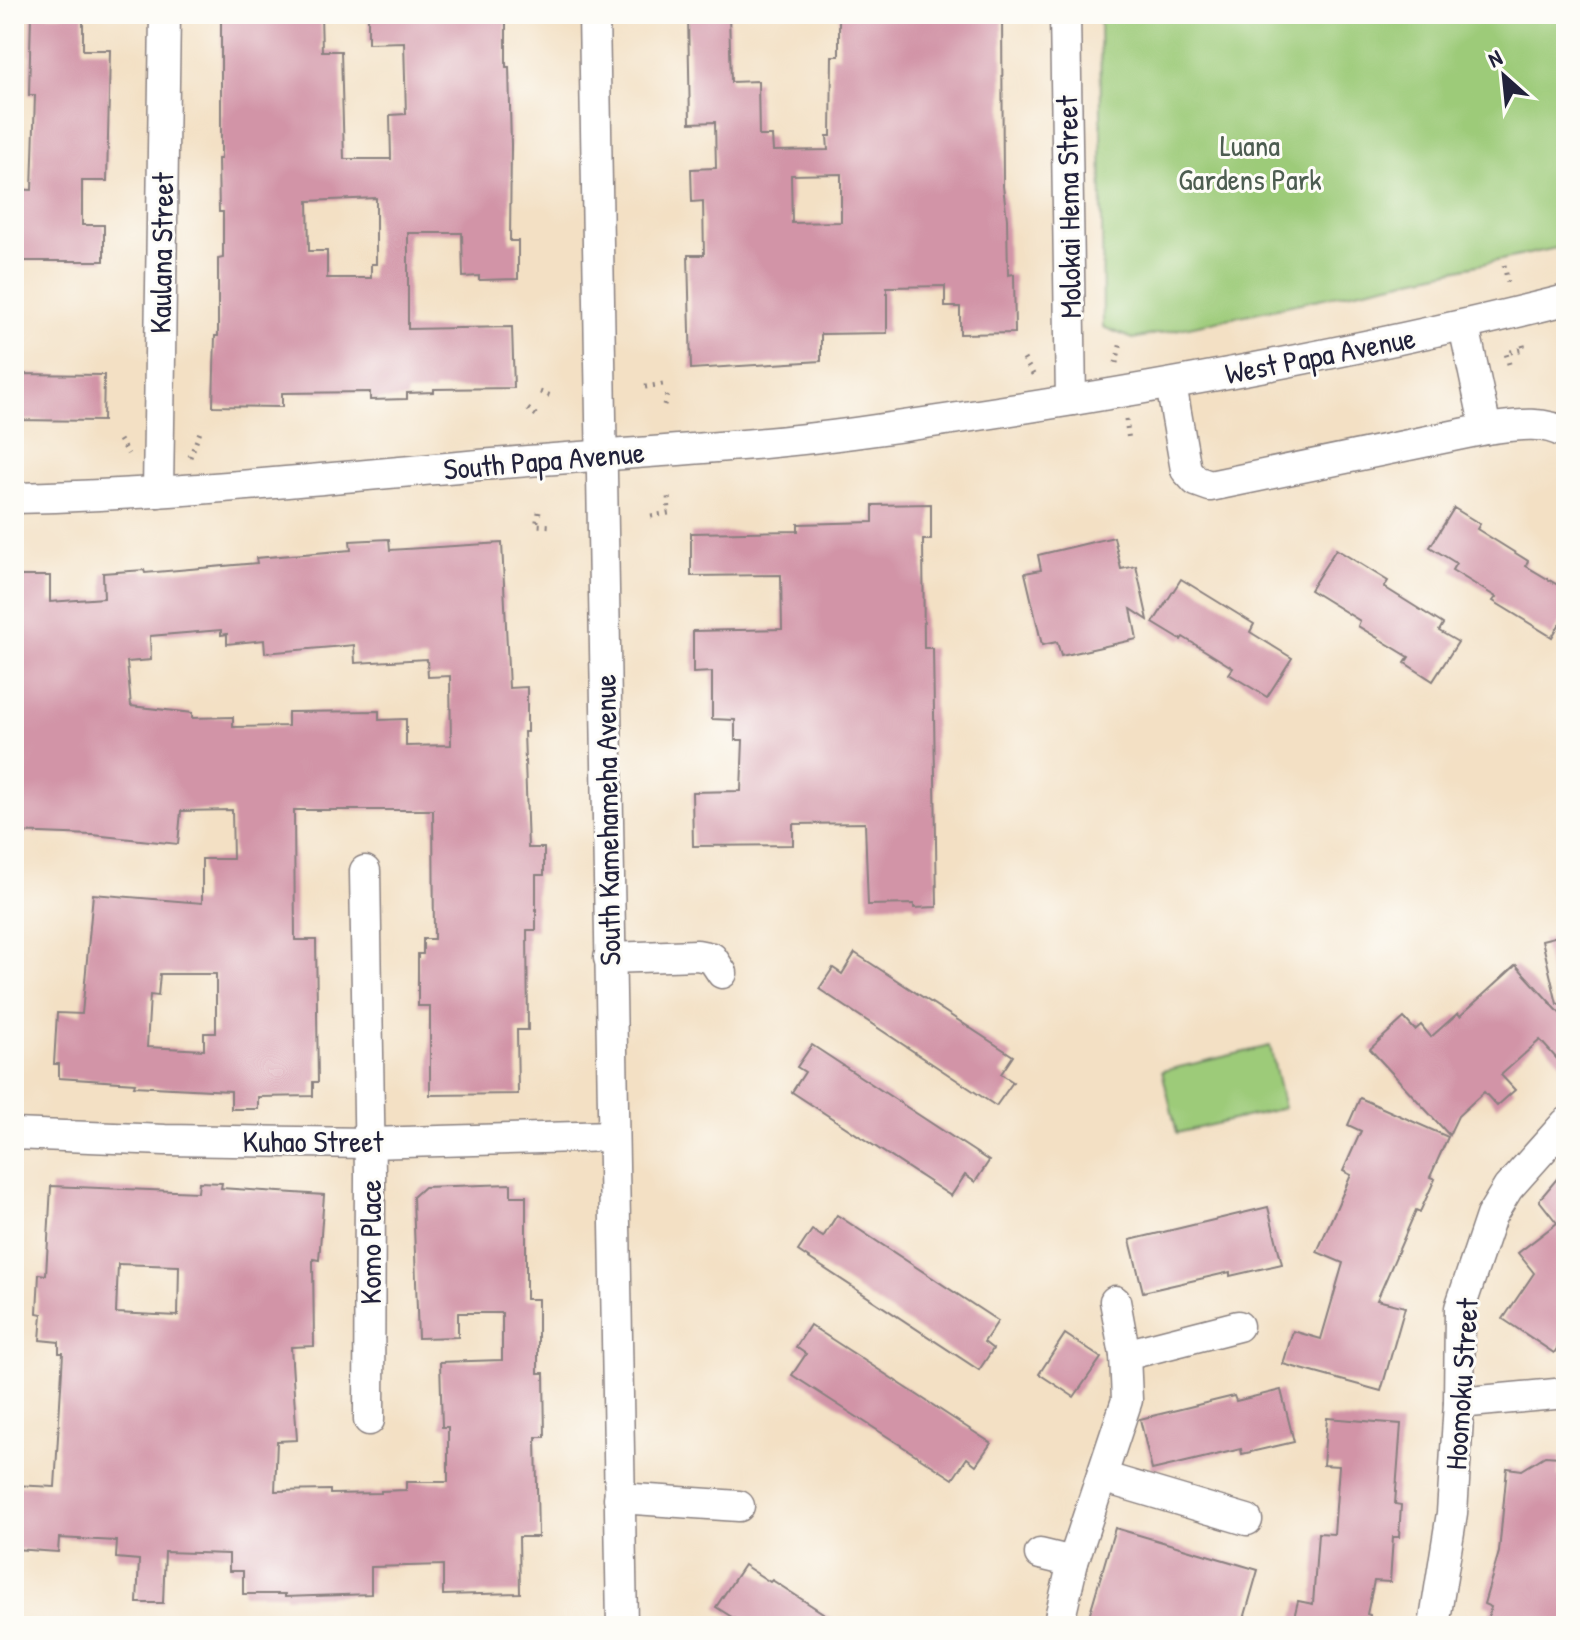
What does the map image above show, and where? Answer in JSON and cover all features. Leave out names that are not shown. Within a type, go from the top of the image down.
[{"type":"street","name":"Kaulana Street","points":[[158,492],[165,14]]},
{"type":"street","name":"South Kamehameha Avenue","points":[[594,14],[622,1626]]},
{"type":"street","name":"Molokai Hema Street","points":[[1065,14],[1071,400]]},
{"type":"street","name":"West Papa Avenue","points":[[1071,400],[1315,358],[1566,300]]},
{"type":"street","points":[[1464,326],[1486,429]]},
{"type":"street","points":[[1171,384],[1186,470],[1196,481],[1210,486],[1486,429],[1526,424],[1566,434]]},
{"type":"street","name":"South Papa Avenue","points":[[14,498],[158,492],[602,454],[697,449],[854,433],[1071,400]]},
{"type":"street","name":"Komo Place","points":[[365,871],[369,1420]]},
{"type":"street","points":[[609,958],[697,955],[712,958],[722,973]]},
{"type":"street","name":"Hoomoku Street","points":[[1434,1626],[1452,1513],[1459,1403],[1460,1308],[1491,1216],[1508,1188],[1566,1123]]},
{"type":"street","name":"Kuhao Street","points":[[14,1134],[369,1143],[612,1136]]},
{"type":"street","points":[[1058,1626],[1073,1562],[1127,1400],[1125,1355],[1115,1301]]},
{"type":"street","points":[[1125,1355],[1238,1326]]},
{"type":"street","points":[[1459,1403],[1566,1393]]},
{"type":"street","points":[[1102,1477],[1247,1520]]},
{"type":"street","points":[[619,1498],[739,1506]]},
{"type":"street","points":[[1040,1554],[1073,1562]]},
{"type":"path","points":[[1504,265],[1509,288]]},
{"type":"path","points":[[1509,364],[1506,353],[1524,349],[1521,338]]},
{"type":"path","points":[[1116,363],[1121,342]]},
{"type":"path","points":[[1024,359],[1034,376]]},
{"type":"path","points":[[645,387],[663,384]]},
{"type":"path","points":[[540,392],[554,397]]},
{"type":"path","points":[[664,405],[668,392]]},
{"type":"path","points":[[528,409],[536,415]]},
{"type":"path","points":[[1126,419],[1129,441]]},
{"type":"path","points":[[190,457],[200,432]]},
{"type":"path","points":[[119,440],[133,462]]},
{"type":"path","points":[[651,516],[669,513],[668,495]]},
{"type":"path","points":[[539,512],[536,525],[554,526]]},
{"type":"green space","name":"Luana Gardens Park","points":[[1100,14],[1566,14],[1566,246],[1133,339],[1103,327]]},
{"type":"green space","points":[[1270,1046],[1284,1108],[1177,1133],[1162,1071]]},
{"type":"building","points":[[221,14],[321,14],[322,51],[341,51],[344,159],[391,159],[390,115],[406,114],[404,42],[368,43],[368,14],[506,14],[511,145],[510,241],[518,241],[518,279],[479,280],[479,276],[463,277],[462,233],[408,233],[408,329],[512,327],[514,388],[434,389],[434,392],[407,393],[407,399],[370,400],[370,392],[282,393],[282,407],[213,406],[215,336],[218,336],[218,259],[223,258],[223,212],[219,212],[218,159],[221,159]],"holes":[[[376,198],[376,264],[371,264],[371,278],[327,278],[327,251],[309,251],[308,201]]]},
{"type":"building","points":[[688,14],[729,14],[731,82],[758,81],[759,136],[772,136],[773,151],[828,150],[827,136],[831,136],[832,56],[839,56],[839,14],[1002,14],[1003,186],[1008,275],[1014,274],[1015,333],[960,334],[960,307],[945,307],[945,286],[887,287],[887,333],[821,334],[821,361],[691,369],[688,255],[704,255],[703,201],[692,202],[691,169],[716,168],[715,122],[690,123]],"holes":[[[841,174],[841,222],[792,223],[791,175]]]},
{"type":"building","points":[[31,15],[83,15],[83,50],[110,50],[107,181],[82,181],[82,225],[104,225],[104,261],[14,261],[14,189],[32,190],[35,95],[29,95]]},
{"type":"building","points":[[14,374],[104,375],[103,421],[14,420]]},
{"type":"building","points":[[931,504],[931,540],[923,540],[924,648],[933,648],[937,907],[868,905],[865,823],[793,824],[793,845],[693,846],[692,792],[741,791],[743,740],[735,740],[735,720],[712,719],[712,672],[693,673],[693,631],[782,629],[781,575],[691,576],[691,533],[798,531],[798,524],[873,522],[873,505]]},
{"type":"building","points":[[1454,508],[1480,524],[1477,529],[1528,561],[1526,566],[1566,590],[1566,613],[1552,637],[1493,601],[1496,597],[1452,570],[1456,563],[1430,547]]},
{"type":"building","points":[[1114,537],[1121,569],[1136,566],[1148,620],[1131,609],[1137,639],[1061,656],[1057,642],[1042,645],[1025,573],[1041,570],[1038,555]]},
{"type":"building","points":[[389,539],[390,550],[502,543],[509,688],[527,687],[527,732],[524,732],[528,848],[544,848],[544,875],[536,875],[536,930],[527,930],[528,1030],[517,1030],[518,1094],[430,1095],[430,1006],[418,1006],[418,954],[423,954],[423,939],[434,939],[433,810],[294,810],[295,940],[316,940],[318,1082],[313,1082],[313,1096],[258,1097],[258,1109],[231,1109],[231,1091],[59,1078],[59,1064],[54,1064],[57,1013],[82,1014],[93,894],[202,903],[202,859],[233,859],[232,810],[181,811],[178,844],[93,835],[14,832],[14,725],[19,726],[14,654],[14,576],[50,576],[50,602],[104,598],[103,573],[144,570],[145,573],[257,563],[256,558],[351,550],[350,541]],"holes":[[[221,630],[221,635],[227,634],[227,644],[264,640],[265,653],[354,645],[355,663],[427,659],[428,677],[450,676],[451,745],[406,746],[406,719],[379,720],[379,711],[288,712],[288,726],[233,727],[233,717],[192,718],[192,713],[131,706],[127,662],[151,660],[150,636]],[[160,974],[216,974],[216,1033],[204,1033],[204,1050],[147,1047],[150,995],[158,996]]]},
{"type":"building","points":[[1336,549],[1388,581],[1384,587],[1443,624],[1439,631],[1458,642],[1433,681],[1405,663],[1409,657],[1358,626],[1360,621],[1310,590]]},
{"type":"building","points":[[1181,579],[1254,624],[1250,632],[1292,658],[1267,697],[1229,674],[1233,668],[1183,637],[1181,640],[1153,623]]},
{"type":"building","points":[[1566,934],[1566,1003],[1557,1004],[1542,940]]},
{"type":"building","points":[[855,953],[1013,1056],[1001,1074],[1013,1082],[996,1106],[819,989],[833,968],[842,974]]},
{"type":"building","points":[[1516,965],[1566,1020],[1566,1069],[1540,1040],[1501,1075],[1515,1090],[1497,1106],[1484,1092],[1458,1116],[1449,1135],[1370,1049],[1404,1018],[1415,1030],[1421,1025],[1431,1037],[1458,1013],[1460,1016]]},
{"type":"building","points":[[812,1045],[989,1161],[975,1182],[965,1175],[951,1196],[792,1092],[805,1072],[797,1067]]},
{"type":"building","points":[[1360,1098],[1448,1137],[1430,1177],[1435,1179],[1420,1212],[1416,1210],[1377,1300],[1405,1307],[1381,1391],[1283,1364],[1293,1331],[1321,1339],[1343,1263],[1317,1252],[1351,1175],[1343,1171],[1361,1131],[1348,1125]]},
{"type":"building","points":[[1566,1168],[1566,1335],[1554,1353],[1503,1319],[1534,1273],[1518,1253],[1557,1223],[1539,1200]]},
{"type":"building","points":[[199,1182],[222,1183],[221,1188],[324,1195],[319,1260],[313,1259],[314,1346],[291,1347],[297,1440],[277,1441],[275,1491],[330,1490],[330,1494],[406,1490],[406,1482],[448,1482],[448,1427],[442,1427],[440,1362],[502,1360],[502,1313],[458,1313],[458,1337],[418,1338],[413,1197],[424,1187],[511,1184],[511,1196],[526,1196],[526,1299],[538,1299],[538,1373],[544,1373],[545,1437],[536,1437],[538,1537],[519,1537],[520,1593],[443,1595],[443,1565],[371,1567],[371,1594],[285,1597],[285,1594],[243,1594],[243,1571],[229,1571],[229,1554],[165,1552],[163,1603],[137,1603],[139,1560],[116,1558],[117,1541],[59,1538],[58,1552],[14,1549],[14,1485],[55,1487],[63,1353],[59,1353],[59,1342],[40,1340],[42,1314],[37,1313],[39,1274],[46,1275],[51,1186],[198,1192]],"holes":[[[118,1264],[179,1266],[178,1316],[116,1313]]]},
{"type":"building","points":[[1268,1207],[1282,1264],[1230,1276],[1230,1272],[1143,1292],[1130,1240]]},
{"type":"building","points":[[837,1215],[998,1321],[984,1342],[993,1349],[979,1370],[798,1251],[812,1230],[823,1237]]},
{"type":"building","points":[[810,1325],[991,1443],[976,1465],[967,1458],[953,1479],[792,1375],[806,1354],[796,1347]]},
{"type":"building","points":[[1065,1334],[1101,1358],[1074,1397],[1039,1374]]},
{"type":"building","points":[[1281,1390],[1294,1442],[1242,1454],[1241,1449],[1152,1470],[1140,1419],[1234,1396],[1236,1401]]},
{"type":"building","points":[[1327,1418],[1401,1424],[1395,1504],[1401,1505],[1399,1537],[1393,1537],[1390,1582],[1374,1581],[1367,1614],[1370,1615],[1369,1626],[1292,1626],[1298,1601],[1313,1604],[1318,1533],[1334,1534],[1339,1466],[1323,1465]]},
{"type":"building","points":[[1545,1456],[1560,1457],[1558,1477],[1566,1475],[1566,1626],[1486,1626],[1491,1607],[1484,1604],[1499,1552],[1507,1468],[1522,1470]]},
{"type":"building","points":[[1115,1528],[1258,1570],[1242,1626],[1086,1626]]},
{"type":"building","points":[[744,1565],[843,1626],[746,1626],[716,1607]]}]
